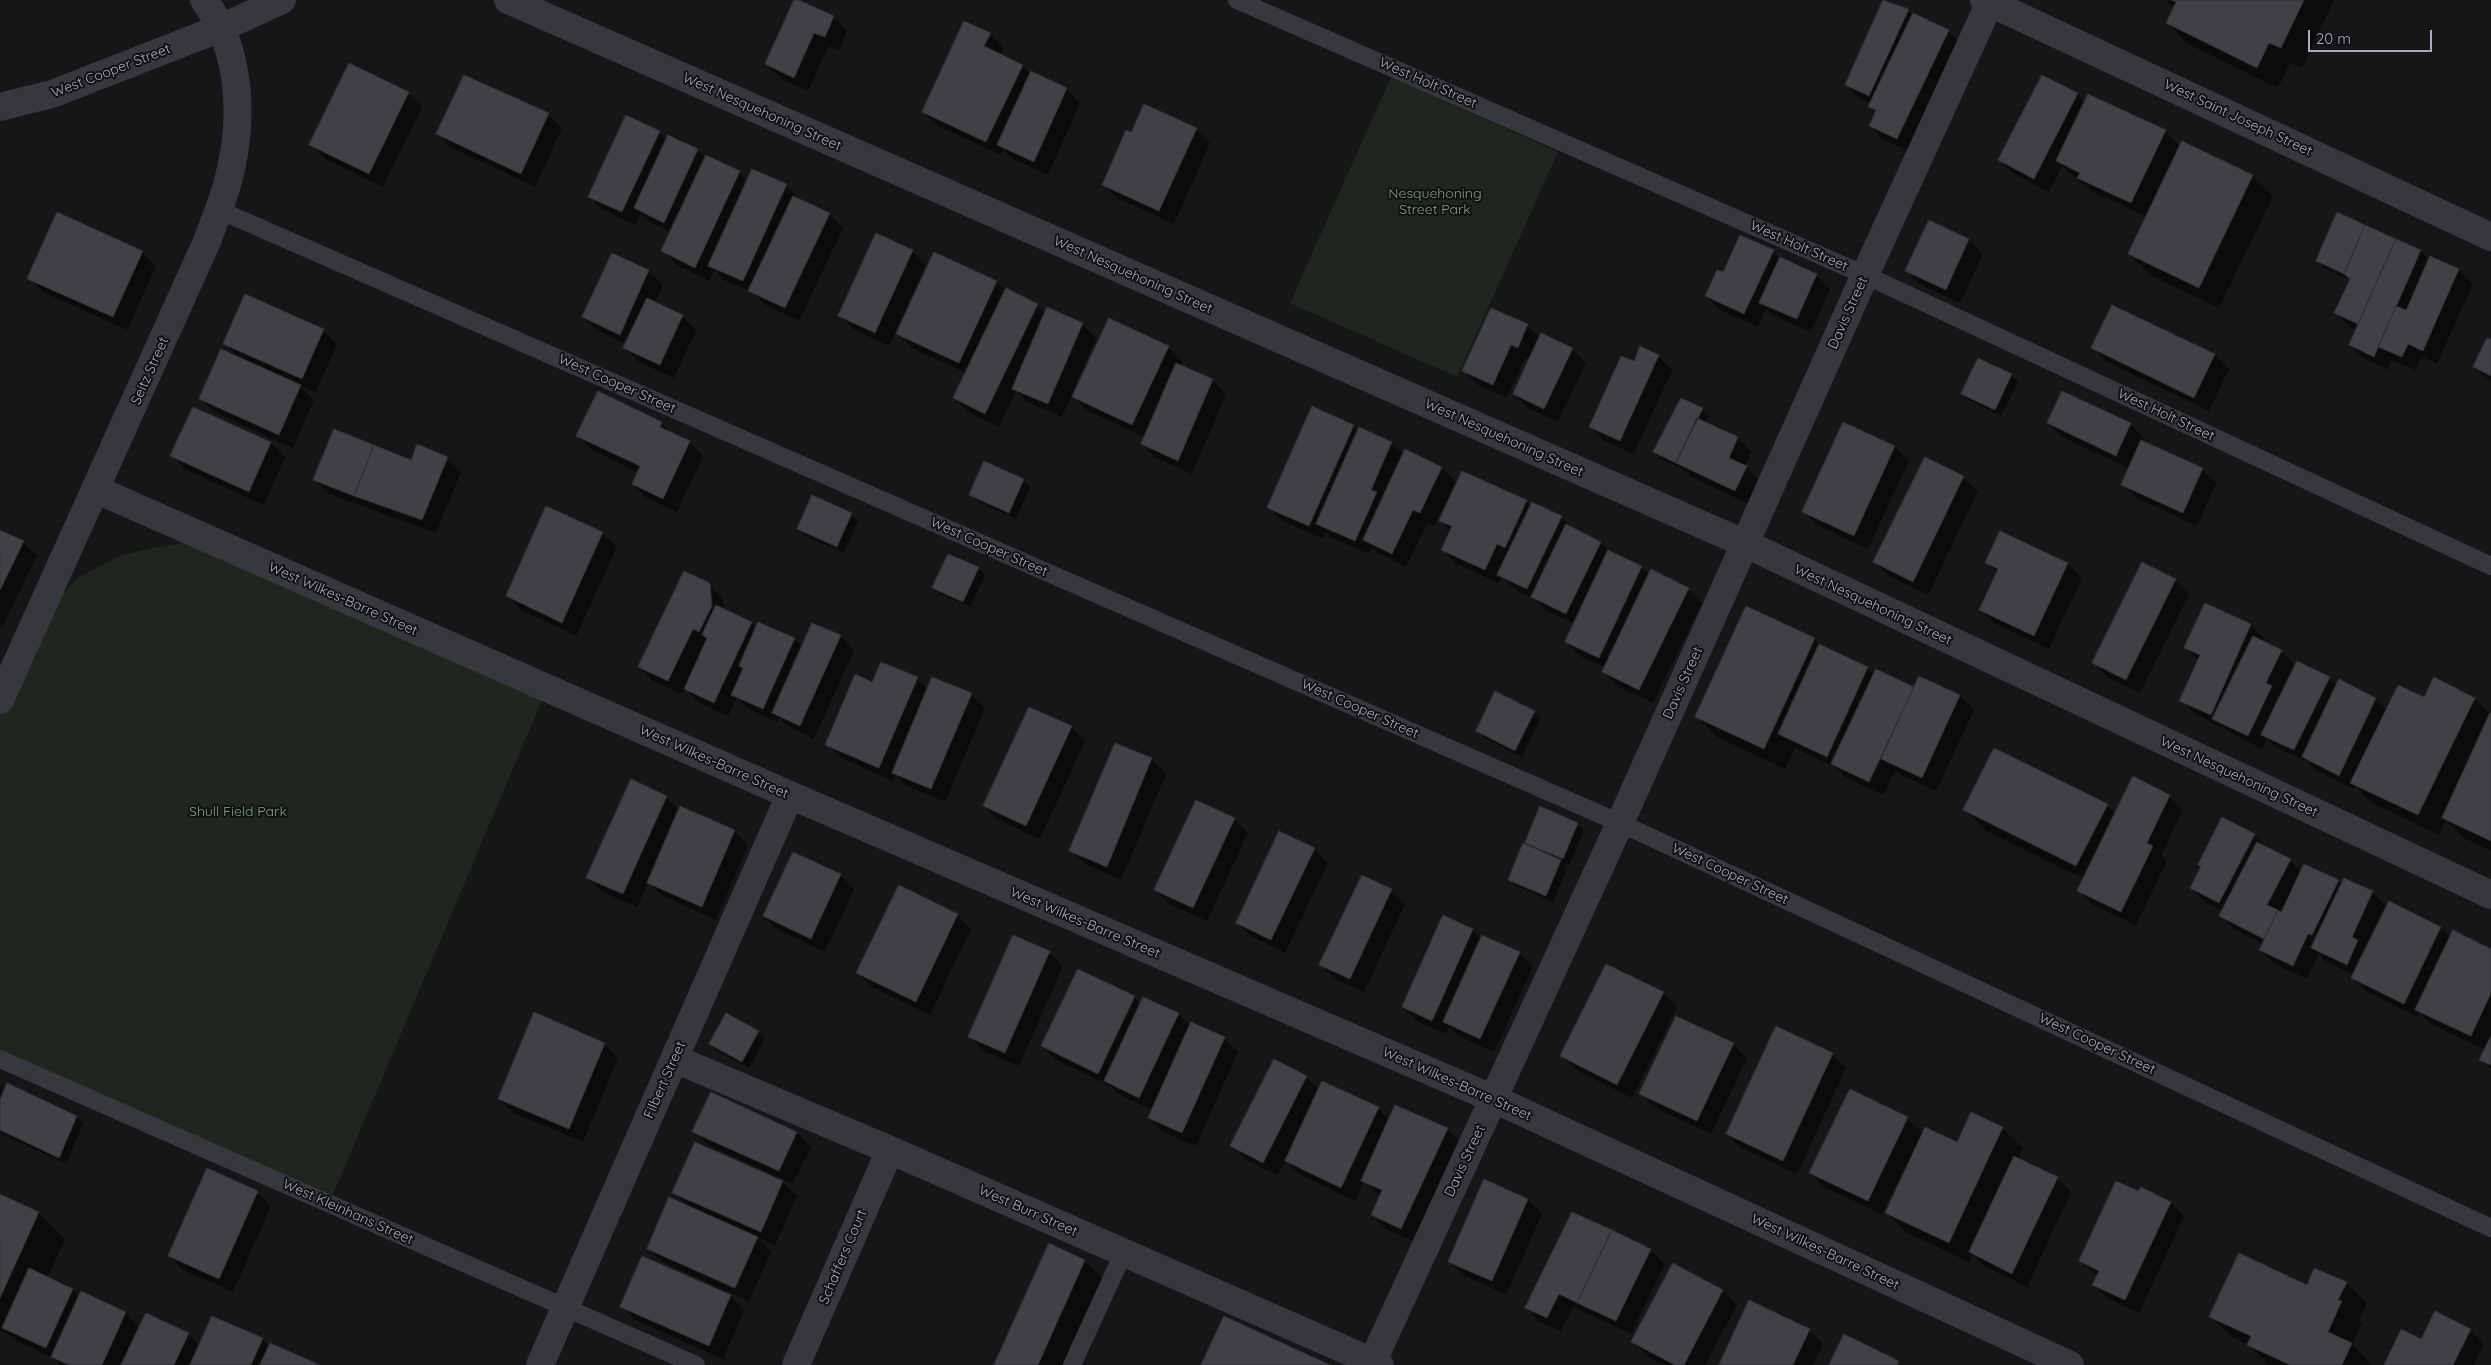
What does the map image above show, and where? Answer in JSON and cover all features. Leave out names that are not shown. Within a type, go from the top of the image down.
[{"type":"street","name":"Seitz Street","points":[[0,700],[6,671],[97,490],[208,239],[228,182],[233,154],[238,99],[232,58],[221,28],[204,0]]},
{"type":"street","points":[[221,28],[282,0]]},
{"type":"street","name":"West Nesquehoning Street","points":[[508,0],[1746,544],[2491,895]]},
{"type":"street","name":"Davis Street","points":[[1375,1364],[1746,544],[1988,1]]},
{"type":"street","name":"West Saint Joseph Street","points":[[1988,1],[2491,237]]},
{"type":"street","name":"West Cooper Street","points":[[0,107],[52,94],[221,28]]},
{"type":"street","name":"West Wilkes-Barre Street","points":[[97,490],[790,795],[1494,1100],[2070,1365]]},
{"type":"street","name":"Filbert Street","points":[[540,1365],[790,795]]},
{"type":"street","name":"West Burr Street","points":[[675,1059],[890,1150],[1375,1364]]},
{"type":"street","name":"Schaffers Court","points":[[796,1365],[890,1150]]},
{"type":"lane","name":"West Holt Street","points":[[1237,0],[1865,275],[2491,566]]},
{"type":"lane","name":"West Cooper Street","points":[[219,210],[1620,823],[2491,1228]]},
{"type":"lane","name":"West Kleinhans Street","points":[[0,1059],[696,1365]]},
{"type":"lane","points":[[1072,1365],[1124,1254]]},
{"type":"green space","name":"Nesquehoning Street Park","points":[[1391,77],[1558,152],[1457,377],[1290,303]]},
{"type":"green space","name":"Shull Field Park","points":[[210,540],[547,688],[329,1204],[0,1059],[0,700],[33,627],[76,579],[119,556],[157,547]]},
{"type":"building","points":[[794,0],[799,0],[834,16],[825,37],[814,33],[794,78],[765,64]]},
{"type":"building","points":[[1883,0],[1909,9],[1869,96],[1845,85]]},
{"type":"building","points":[[2171,0],[2304,0],[2281,48],[2269,43],[2257,68],[2166,23],[2176,2]]},
{"type":"building","points":[[1913,13],[1949,30],[1897,139],[1869,126],[1876,110],[1868,107]]},
{"type":"building","points":[[964,21],[991,33],[984,46],[1023,65],[986,142],[922,112]]},
{"type":"building","points":[[349,63],[409,92],[369,174],[309,145]]},
{"type":"building","points":[[1031,71],[1067,88],[1034,162],[997,145]]},
{"type":"building","points":[[464,75],[549,113],[521,174],[436,134]]},
{"type":"building","points":[[2042,75],[2078,93],[2034,179],[1998,160]]},
{"type":"building","points":[[2088,94],[2166,130],[2131,203],[2077,178],[2080,173],[2056,161]]},
{"type":"building","points":[[1144,104],[1197,128],[1159,211],[1102,185],[1126,130],[1131,132]]},
{"type":"building","points":[[626,115],[660,131],[622,212],[588,197]]},
{"type":"building","points":[[668,135],[698,149],[664,223],[634,208]]},
{"type":"building","points":[[2182,141],[2253,175],[2199,288],[2128,254]]},
{"type":"building","points":[[706,155],[740,171],[695,268],[661,251]]},
{"type":"building","points":[[752,169],[787,184],[743,281],[708,266]]},
{"type":"building","points":[[793,196],[830,213],[785,308],[748,291]]},
{"type":"building","points":[[57,212],[143,251],[113,317],[27,279]]},
{"type":"building","points":[[2337,212],[2365,225],[2344,274],[2316,261]]},
{"type":"building","points":[[1929,220],[1969,239],[1946,290],[1905,271]]},
{"type":"building","points":[[2365,225],[2396,239],[2358,324],[2334,313],[2350,279],[2344,274]]},
{"type":"building","points":[[876,233],[913,250],[875,333],[838,316]]},
{"type":"building","points":[[1740,235],[1774,250],[1744,314],[1705,296],[1717,270],[1723,272]]},
{"type":"building","points":[[2396,239],[2421,250],[2374,357],[2349,345]]},
{"type":"building","points":[[934,252],[997,281],[959,363],[896,334]]},
{"type":"building","points":[[612,253],[649,270],[620,335],[582,317]]},
{"type":"building","points":[[2430,256],[2459,269],[2423,351],[2408,344],[2402,357],[2378,347],[2396,306],[2406,310]]},
{"type":"building","points":[[1780,257],[1817,274],[1797,319],[1759,303]]},
{"type":"building","points":[[1006,288],[1038,304],[985,414],[953,398]]},
{"type":"building","points":[[245,294],[324,329],[302,379],[223,344]]},
{"type":"building","points":[[647,298],[683,315],[660,365],[623,348]]},
{"type":"building","points":[[2112,305],[2215,354],[2194,398],[2091,348]]},
{"type":"building","points":[[1047,307],[1083,323],[1048,404],[1012,389]]},
{"type":"building","points":[[1491,308],[1528,324],[1518,348],[1511,345],[1493,385],[1462,371]]},
{"type":"building","points":[[1109,318],[1169,346],[1132,425],[1072,397]]},
{"type":"building","points":[[1541,333],[1573,348],[1544,409],[1513,394]]},
{"type":"building","points":[[2487,338],[2491,339],[2491,376],[2473,367]]},
{"type":"building","points":[[1640,346],[1659,355],[1620,441],[1589,427],[1621,356],[1634,361]]},
{"type":"building","points":[[221,349],[301,385],[279,435],[199,399]]},
{"type":"building","points":[[1978,358],[2012,374],[1995,410],[1961,394]]},
{"type":"building","points":[[1176,363],[1213,379],[1178,461],[1141,444]]},
{"type":"building","points":[[598,391],[662,422],[660,427],[690,441],[663,499],[632,484],[640,466],[576,436]]},
{"type":"building","points":[[2062,391],[2131,423],[2116,456],[2047,423]]},
{"type":"building","points":[[1681,398],[1703,408],[1676,463],[1653,452]]},
{"type":"building","points":[[1312,406],[1354,425],[1309,526],[1267,508]]},
{"type":"building","points":[[193,407],[271,442],[249,492],[170,456]]},
{"type":"building","points":[[1697,418],[1738,437],[1729,458],[1747,466],[1735,491],[1676,463]]},
{"type":"building","points":[[1843,422],[1895,446],[1854,536],[1802,512]]},
{"type":"building","points":[[1359,427],[1392,442],[1371,490],[1377,492],[1355,541],[1316,524]]},
{"type":"building","points":[[334,429],[374,445],[354,496],[313,480]]},
{"type":"building","points":[[2141,440],[2203,468],[2183,513],[2121,485]]},
{"type":"building","points":[[417,444],[448,457],[422,520],[354,496],[374,445],[411,460]]},
{"type":"building","points":[[1405,449],[1442,467],[1420,513],[1413,510],[1392,554],[1363,540]]},
{"type":"building","points":[[1925,457],[1964,476],[1913,582],[1873,562]]},
{"type":"building","points":[[984,461],[1024,479],[1009,513],[969,495]]},
{"type":"building","points":[[1462,471],[1527,500],[1505,548],[1497,544],[1485,570],[1441,550],[1452,526],[1439,521]]},
{"type":"building","points":[[812,495],[852,513],[837,547],[797,529]]},
{"type":"building","points":[[1532,502],[1562,516],[1527,589],[1497,575]]},
{"type":"building","points":[[546,506],[603,532],[562,623],[506,596]]},
{"type":"building","points":[[1566,524],[1601,542],[1566,614],[1531,597]]},
{"type":"building","points":[[0,530],[24,541],[0,590]]},
{"type":"building","points":[[2000,531],[2068,563],[2034,636],[1979,610],[1998,569],[1985,563]]},
{"type":"building","points":[[1608,550],[1642,566],[1599,658],[1565,642]]},
{"type":"building","points":[[948,554],[979,567],[963,602],[932,588]]},
{"type":"building","points":[[2142,562],[2176,579],[2126,680],[2092,663]]},
{"type":"building","points":[[1651,569],[1689,588],[1639,690],[1602,672]]},
{"type":"building","points":[[684,571],[710,583],[712,606],[699,632],[693,629],[668,681],[638,667]]},
{"type":"building","points":[[2205,603],[2251,624],[2211,715],[2179,701],[2200,655],[2184,648]]},
{"type":"building","points":[[716,605],[752,622],[714,703],[684,689],[707,638],[702,635]]},
{"type":"building","points":[[1746,606],[1815,638],[1764,749],[1695,717]]},
{"type":"building","points":[[758,622],[795,638],[763,709],[731,695],[743,668],[739,666]]},
{"type":"building","points":[[812,623],[841,635],[800,726],[772,713]]},
{"type":"building","points":[[2253,636],[2282,650],[2266,683],[2272,686],[2248,736],[2212,719]]},
{"type":"building","points":[[1819,644],[1868,667],[1827,757],[1778,734]]},
{"type":"building","points":[[2297,661],[2330,677],[2294,750],[2261,735]]},
{"type":"building","points":[[881,662],[918,677],[879,768],[825,745],[855,674],[872,682]]},
{"type":"building","points":[[1876,669],[1914,687],[1869,782],[1831,764]]},
{"type":"building","points":[[1919,676],[1960,695],[1922,778],[1881,759]]},
{"type":"building","points":[[932,677],[972,693],[931,789],[892,773]]},
{"type":"building","points":[[2434,677],[2475,698],[2418,815],[2350,783],[2398,685],[2424,697]]},
{"type":"building","points":[[2339,679],[2376,698],[2339,776],[2302,757]]},
{"type":"building","points":[[1495,691],[1535,711],[1515,751],[1476,731]]},
{"type":"building","points":[[1029,707],[1072,726],[1026,826],[983,806]]},
{"type":"building","points":[[2491,713],[2491,841],[2442,818]]},
{"type":"building","points":[[1115,743],[1152,758],[1107,867],[1069,851]]},
{"type":"building","points":[[1994,748],[2108,804],[2076,866],[1963,810]]},
{"type":"building","points":[[2133,776],[2170,795],[2147,843],[2153,846],[2121,912],[2077,891]]},
{"type":"building","points":[[631,779],[667,796],[623,894],[586,878]]},
{"type":"building","points":[[1196,800],[1235,818],[1193,908],[1154,890]]},
{"type":"building","points":[[680,806],[735,830],[702,907],[647,883]]},
{"type":"building","points":[[1540,806],[1578,823],[1563,859],[1525,843]]},
{"type":"building","points":[[2222,817],[2255,834],[2219,903],[2190,888],[2201,866],[2198,865]]},
{"type":"building","points":[[1279,831],[1315,848],[1271,940],[1236,923]]},
{"type":"building","points":[[2257,842],[2291,859],[2267,905],[2278,910],[2264,939],[2219,916]]},
{"type":"building","points":[[1523,843],[1561,860],[1546,896],[1508,880]]},
{"type":"building","points":[[793,852],[841,874],[811,939],[763,916]]},
{"type":"building","points":[[2304,864],[2339,880],[2312,935],[2308,934],[2293,966],[2259,950],[2278,910],[2281,912]]},
{"type":"building","points":[[1362,875],[1392,889],[1350,979],[1319,965]]},
{"type":"building","points":[[2344,878],[2373,891],[2352,937],[2358,940],[2347,965],[2311,948]]},
{"type":"building","points":[[899,885],[958,914],[916,1002],[856,973]]},
{"type":"building","points":[[2389,901],[2441,927],[2404,1004],[2351,978]]},
{"type":"building","points":[[1443,915],[1473,929],[1432,1021],[1402,1007]]},
{"type":"building","points":[[2453,930],[2491,949],[2491,993],[2471,1036],[2415,1010]]},
{"type":"building","points":[[1013,935],[1050,951],[1005,1053],[968,1037]]},
{"type":"building","points":[[1482,935],[1520,952],[1480,1039],[1443,1022]]},
{"type":"building","points":[[1606,964],[1664,992],[1617,1085],[1560,1056]]},
{"type":"building","points":[[1078,969],[1135,996],[1098,1074],[1041,1046]]},
{"type":"building","points":[[1143,997],[1179,1013],[1139,1098],[1104,1081]]},
{"type":"building","points":[[534,1012],[605,1043],[569,1129],[498,1099]]},
{"type":"building","points":[[726,1013],[759,1031],[742,1062],[709,1044]]},
{"type":"building","points":[[1676,1016],[1734,1043],[1697,1121],[1639,1094]]},
{"type":"building","points":[[1191,1022],[1225,1037],[1182,1133],[1148,1118]]},
{"type":"building","points":[[1776,1026],[1833,1053],[1783,1161],[1726,1134]]},
{"type":"building","points":[[2491,1036],[2491,1065],[2479,1060]]},
{"type":"building","points":[[1274,1059],[1307,1076],[1263,1163],[1230,1146]]},
{"type":"building","points":[[1322,1081],[1379,1107],[1341,1188],[1285,1161]]},
{"type":"building","points":[[7,1083],[77,1116],[59,1158],[0,1130],[0,1100]]},
{"type":"building","points":[[1850,1089],[1908,1117],[1868,1201],[1809,1173]]},
{"type":"building","points":[[711,1092],[797,1132],[779,1171],[692,1132]]},
{"type":"building","points":[[1395,1105],[1448,1128],[1401,1229],[1371,1215],[1382,1190],[1361,1181]]},
{"type":"building","points":[[1971,1112],[2003,1127],[1949,1243],[1885,1213],[1925,1127],[1957,1142]]},
{"type":"building","points":[[695,1142],[783,1181],[761,1232],[672,1193]]},
{"type":"building","points":[[2014,1156],[2058,1177],[2012,1274],[1969,1252]]},
{"type":"building","points":[[207,1168],[258,1191],[219,1279],[168,1256]]},
{"type":"building","points":[[1484,1179],[1528,1199],[1492,1281],[1448,1262]]},
{"type":"building","points":[[2116,1181],[2138,1191],[2141,1187],[2171,1202],[2125,1300],[2092,1285],[2099,1271],[2079,1261]]},
{"type":"building","points":[[0,1194],[39,1212],[0,1298]]},
{"type":"building","points":[[669,1197],[758,1237],[735,1288],[647,1249]]},
{"type":"building","points":[[1572,1212],[1612,1230],[1577,1303],[1559,1294],[1547,1318],[1525,1308]]},
{"type":"building","points":[[1612,1230],[1651,1249],[1616,1321],[1577,1303]]},
{"type":"building","points":[[1049,1243],[1085,1260],[1038,1365],[994,1365]]},
{"type":"building","points":[[2239,1253],[2307,1285],[2314,1268],[2347,1282],[2338,1300],[2342,1301],[2328,1332],[2352,1343],[2342,1365],[2290,1365],[2247,1345],[2251,1336],[2209,1317]]},
{"type":"building","points":[[642,1256],[731,1295],[709,1346],[620,1307]]},
{"type":"building","points":[[1673,1263],[1723,1290],[1684,1365],[1675,1365],[1631,1342]]},
{"type":"building","points":[[29,1268],[73,1289],[46,1348],[2,1328]]},
{"type":"building","points":[[81,1291],[126,1312],[102,1365],[69,1365],[51,1357]]},
{"type":"building","points":[[1749,1300],[1810,1329],[1793,1365],[1719,1365]]},
{"type":"building","points":[[2435,1311],[2471,1329],[2453,1365],[2384,1365],[2401,1329],[2421,1339]]},
{"type":"building","points":[[146,1313],[189,1333],[174,1365],[121,1365]]},
{"type":"building","points":[[212,1316],[263,1338],[251,1365],[190,1365]]},
{"type":"building","points":[[1224,1316],[1330,1365],[1201,1365]]},
{"type":"building","points":[[1844,1334],[1899,1361],[1897,1365],[1829,1365]]},
{"type":"building","points":[[270,1343],[320,1365],[260,1365]]}]
